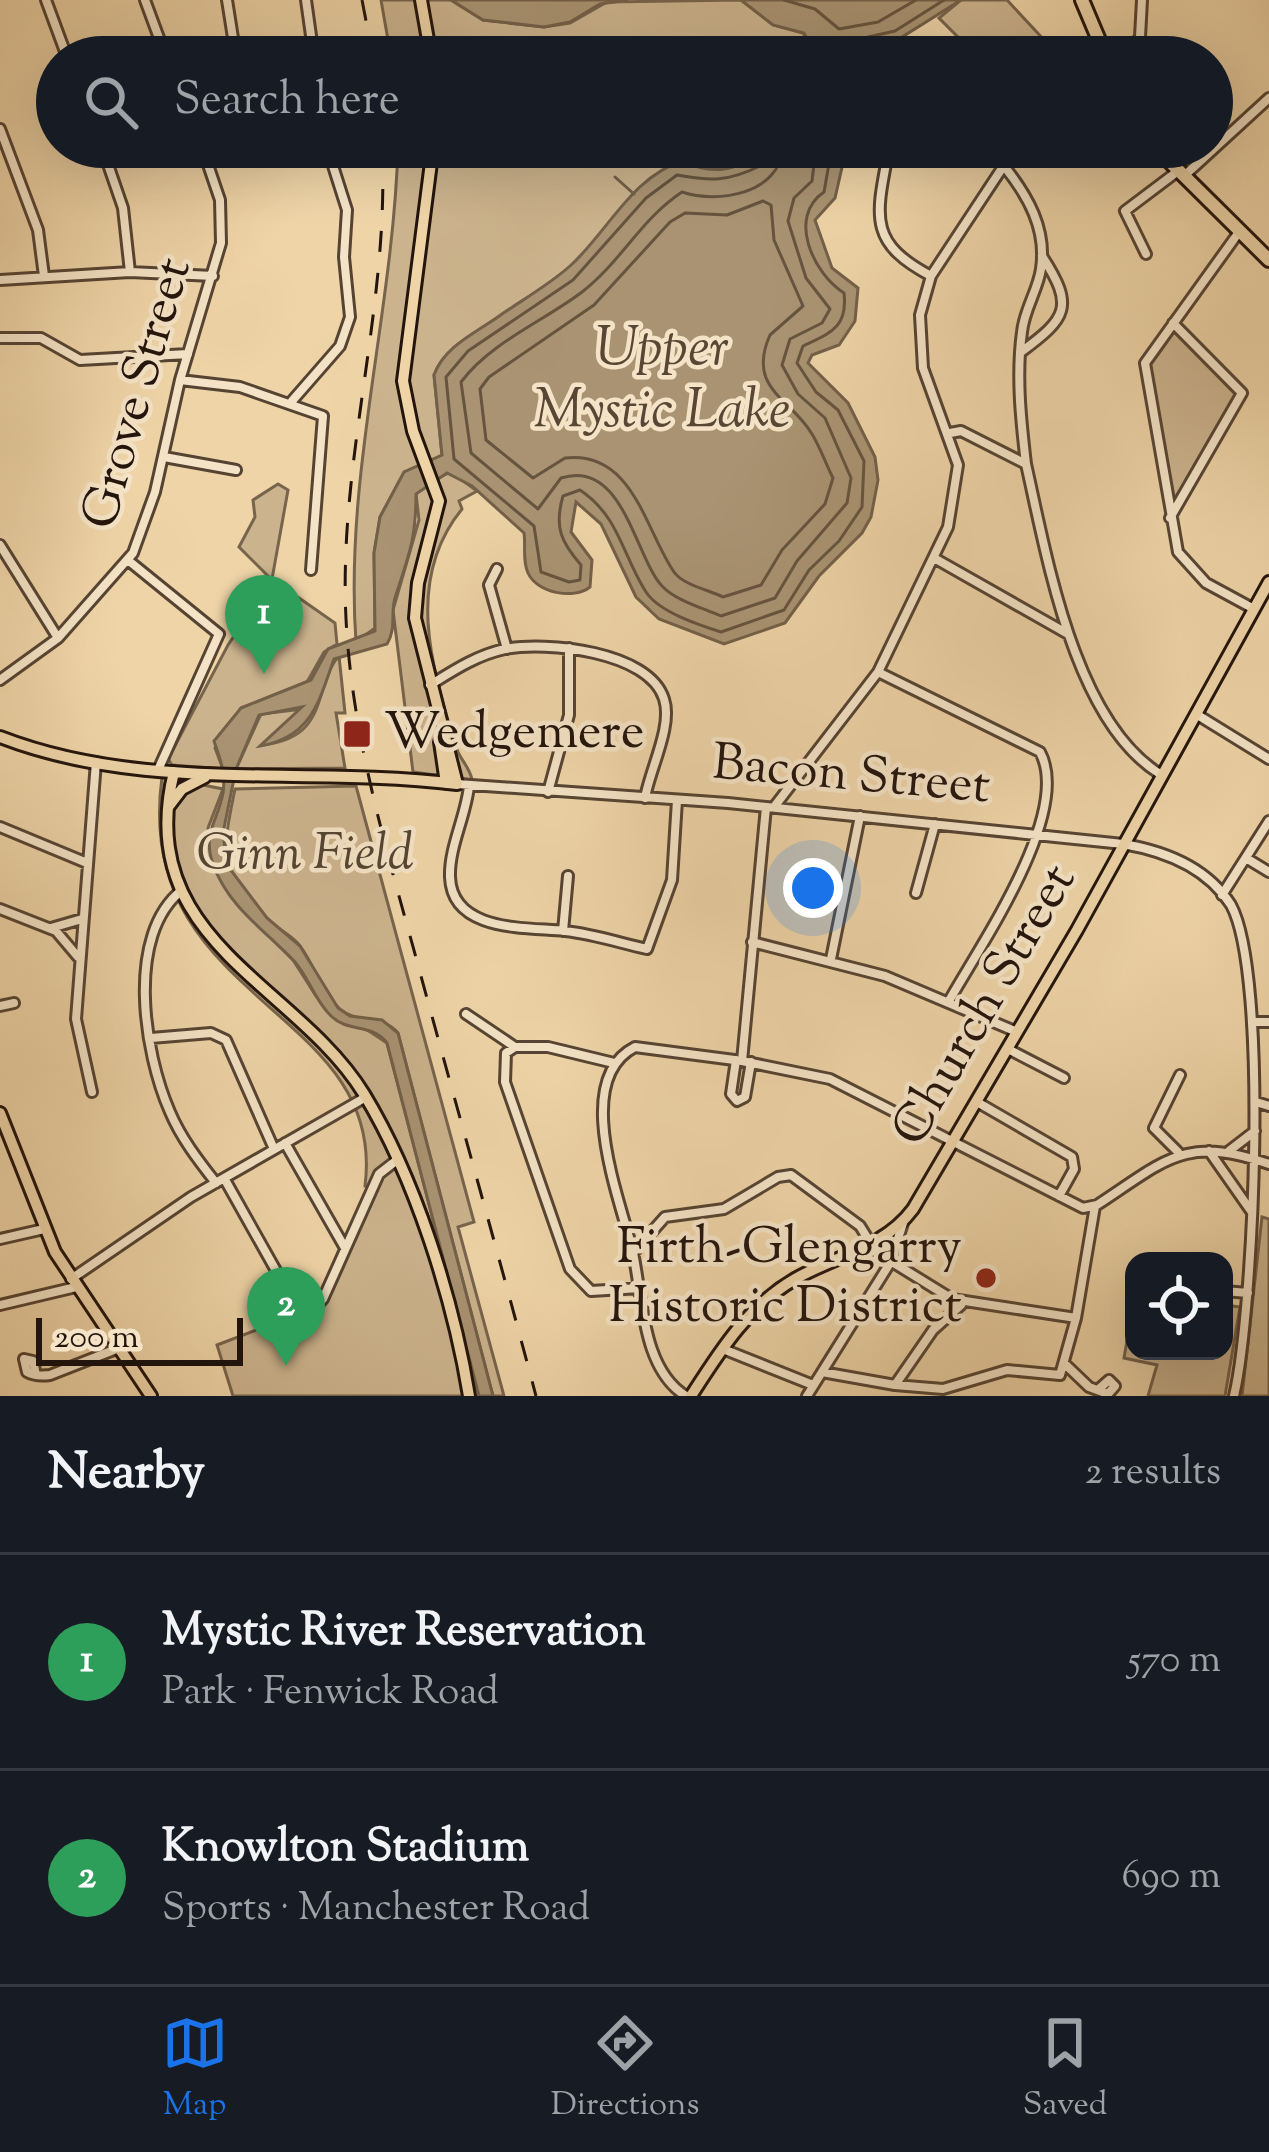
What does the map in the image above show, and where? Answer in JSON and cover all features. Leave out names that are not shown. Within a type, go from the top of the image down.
[{"type":"highway","points":[[1082,0],[1097,36]]},
{"type":"highway","points":[[1176,168],[1269,260]]},
{"type":"main road","points":[[421,0],[427,36]]},
{"type":"main road","points":[[430,168],[404,367],[408,416],[440,510],[416,601],[429,686],[457,784]]},
{"type":"main road","name":"Church Street","points":[[688,1396],[743,1320],[777,1290],[870,1245],[904,1220],[1018,1032],[1269,582]]},
{"type":"main road","points":[[439,726],[441,752],[457,784]]},
{"type":"main road","name":"Bacon Street","points":[[0,737],[96,760],[212,777],[410,779],[457,784]]},
{"type":"main road","points":[[410,779],[430,770],[441,752]]},
{"type":"main road","points":[[174,772],[167,809],[170,848],[183,889],[228,957],[333,1052],[366,1097],[427,1236],[469,1396]]},
{"type":"main road","points":[[167,809],[182,789],[212,777]]},
{"type":"main road","points":[[0,1112],[44,1229],[74,1283],[151,1396]]},
{"type":"street","points":[[46,0],[59,36]]},
{"type":"street","points":[[145,0],[158,36]]},
{"type":"street","points":[[226,0],[232,36]]},
{"type":"street","points":[[306,0],[311,36]]},
{"type":"street","points":[[1140,36],[1142,0]]},
{"type":"street","points":[[1233,129],[1269,98]]},
{"type":"street","points":[[0,129],[38,230],[44,276]]},
{"type":"street","points":[[109,168],[123,208],[130,272]]},
{"type":"street","name":"Grove Street","points":[[0,680],[58,638],[128,560],[164,457],[180,380],[213,276],[222,211],[209,168]]},
{"type":"street","points":[[292,401],[340,346],[350,317],[344,257],[347,210],[334,168]]},
{"type":"street","points":[[885,168],[879,200],[882,233],[897,255],[931,276]]},
{"type":"street","points":[[743,1061],[752,942],[770,808],[878,672],[934,558],[958,487],[950,433],[930,393],[918,344],[931,276],[1003,168]]},
{"type":"street","points":[[1005,168],[1038,221],[1041,255],[1021,352],[1026,464],[1071,635],[1124,744],[1160,774]]},
{"type":"street","points":[[1146,254],[1125,211],[1187,168]]},
{"type":"street","points":[[1240,231],[1144,363],[1170,518],[1188,568],[1254,609]]},
{"type":"street","points":[[1021,352],[1055,326],[1064,310],[1060,285],[1041,255]]},
{"type":"street","points":[[0,280],[130,272],[213,276]]},
{"type":"street","points":[[1170,518],[1242,393],[1173,323]]},
{"type":"street","points":[[0,338],[41,338],[80,360],[188,355]]},
{"type":"street","points":[[180,380],[292,401],[322,414],[311,570]]},
{"type":"street","points":[[950,433],[961,430],[1026,464]]},
{"type":"street","points":[[164,457],[236,470]]},
{"type":"street","points":[[0,545],[58,638]]},
{"type":"street","points":[[934,558],[1071,635]]},
{"type":"street","points":[[0,567],[10,560]]},
{"type":"street","points":[[128,560],[219,634],[158,770]]},
{"type":"street","points":[[497,569],[489,585],[507,649]]},
{"type":"street","points":[[429,686],[460,666],[507,649],[569,648],[640,671],[662,694],[664,725],[646,798]]},
{"type":"street","points":[[548,792],[569,715],[569,648]]},
{"type":"street","points":[[878,672],[1040,752],[1046,763],[1039,834],[949,1001]]},
{"type":"street","points":[[1194,713],[1269,759]]},
{"type":"street","points":[[92,1092],[77,1024],[96,760]]},
{"type":"street","points":[[457,784],[451,867],[454,894],[471,912],[504,928],[563,931],[644,949],[652,945],[672,880],[677,800]]},
{"type":"street","name":"Bacon Street","points":[[457,784],[860,816],[1123,844],[1176,858],[1222,895]]},
{"type":"street","points":[[831,958],[860,816]]},
{"type":"street","points":[[1234,1396],[1248,1293],[1256,1102],[1248,947],[1222,895],[1269,821]]},
{"type":"street","points":[[916,893],[935,824]]},
{"type":"street","points":[[0,826],[88,863]]},
{"type":"street","points":[[1246,858],[1269,872]]},
{"type":"street","points":[[563,931],[568,876]]},
{"type":"street","points":[[183,889],[164,909],[150,945],[152,1038],[169,1111],[220,1180],[301,1311],[319,1306],[380,1172],[397,1160]]},
{"type":"street","points":[[0,909],[51,928],[70,945],[80,963]]},
{"type":"street","points":[[51,928],[83,918]]},
{"type":"street","points":[[752,942],[831,958],[1018,1032]]},
{"type":"street","points":[[0,1006],[14,1003]]},
{"type":"street","points":[[466,1014],[514,1047],[548,1047],[614,1063]]},
{"type":"street","points":[[1252,1022],[1269,1022]]},
{"type":"street","points":[[152,1038],[211,1033],[226,1040],[274,1149]]},
{"type":"street","points":[[514,1047],[506,1053],[505,1082],[557,1241],[579,1282],[591,1291],[640,1288]]},
{"type":"street","points":[[688,1396],[674,1388],[654,1352],[633,1253],[603,1155],[614,1063],[635,1048],[743,1061],[830,1079],[1083,1208],[1095,1206],[1178,1152],[1209,1149],[1269,1164]]},
{"type":"street","points":[[1008,1048],[1064,1078]]},
{"type":"street","points":[[1178,1152],[1154,1128],[1180,1075]]},
{"type":"street","points":[[0,1305],[74,1283],[220,1180],[366,1097]]},
{"type":"street","points":[[976,1102],[1072,1157],[1074,1168],[1059,1196]]},
{"type":"street","points":[[1256,1102],[1269,1106]]},
{"type":"street","points":[[1228,1152],[1256,1130]]},
{"type":"street","points":[[285,1143],[345,1249]]},
{"type":"street","points":[[1209,1149],[1251,1211]]},
{"type":"street","points":[[633,1253],[664,1216],[724,1209],[788,1175],[860,1226],[870,1245],[890,1263],[962,1304],[993,1303],[1076,1318]]},
{"type":"street","points":[[1064,1370],[1095,1206]]},
{"type":"street","points":[[807,1396],[890,1263],[904,1220]]},
{"type":"street","points":[[0,1239],[44,1229]]},
{"type":"street","points":[[1233,1292],[1248,1293]]},
{"type":"street","points":[[895,1385],[933,1330],[962,1304]]},
{"type":"street","points":[[36,1375],[62,1373],[119,1348]]},
{"type":"street","points":[[722,1349],[813,1385]]},
{"type":"street","points":[[822,1372],[943,1389],[1007,1370],[1064,1370],[1089,1387],[1100,1388]]},
{"type":"green space","points":[[381,0],[451,0],[483,20],[544,27],[570,23],[607,2],[741,0],[773,25],[805,36],[387,36]]},
{"type":"green space","points":[[961,0],[1007,0],[1040,36],[957,36],[939,18]]},
{"type":"green space","points":[[397,168],[667,168],[634,193],[570,267],[463,340],[439,365],[434,375],[442,455],[400,480],[380,517],[374,553],[375,628],[356,642],[357,518]]},
{"type":"green space","points":[[1176,329],[1239,395],[1173,504],[1149,367]]},
{"type":"green space","points":[[451,472],[477,491],[459,501],[462,509],[433,565],[428,625],[447,717],[472,780],[413,772],[393,610],[419,520],[416,494],[427,482]]},
{"type":"green space","points":[[278,484],[288,490],[272,579],[335,623],[337,644],[324,652],[307,682],[241,708],[215,748],[223,769],[172,765],[168,759],[228,645],[272,580],[239,547],[255,517],[253,500]]},
{"type":"green space","points":[[339,656],[345,713],[336,713],[345,768],[236,769],[261,714],[303,709],[262,745],[284,740],[310,722]]},
{"type":"green space","points":[[162,777],[223,789],[208,828],[212,863],[231,897],[293,960],[316,996],[387,1043],[479,1396],[233,1396],[217,1345],[296,1315],[316,1316],[377,1191],[365,1186],[362,1126],[339,1078],[303,1037],[219,959],[184,911],[163,852]]},
{"type":"green space","name":"Ginn Field","points":[[356,786],[474,1222],[458,1227],[504,1396],[493,1396],[398,1033],[385,1023],[340,1009],[300,946],[241,889],[228,861],[227,831],[235,789]]},
{"type":"green space","points":[[1262,1217],[1269,1219],[1269,1396],[1242,1396]]},
{"type":"green space","points":[[1233,1306],[1240,1307],[1233,1349]]},
{"type":"green space","points":[[1133,1360],[1231,1360],[1225,1396],[1148,1396],[1157,1365]]},
{"type":"water","points":[[451,0],[628,0],[600,4],[570,22],[544,27],[483,20]]},
{"type":"water","points":[[741,0],[961,0],[904,36],[806,36],[773,25]]},
{"type":"water","name":"Upper Mystic Lake","points":[[665,168],[842,168],[835,198],[815,220],[832,268],[858,288],[855,321],[839,345],[812,355],[808,363],[848,403],[875,457],[878,480],[871,517],[862,533],[819,576],[785,623],[724,644],[659,619],[636,597],[601,524],[576,502],[571,532],[592,560],[590,587],[566,594],[547,590],[526,568],[524,533],[472,486],[447,473],[416,494],[413,536],[387,644],[334,659],[311,715],[291,735],[260,746],[302,707],[259,715],[236,769],[223,833],[227,865],[267,918],[300,946],[338,1008],[350,1016],[382,1020],[398,1033],[493,1396],[479,1396],[387,1043],[331,1016],[295,962],[228,893],[209,844],[224,785],[214,741],[241,708],[311,680],[328,649],[375,631],[374,553],[380,517],[404,472],[442,455],[434,375],[446,355],[570,266],[635,192]]},
{"type":"waterway","points":[[615,177],[634,194]]},
{"type":"railway","points":[[362,0],[369,36]]},
{"type":"railway","points":[[382,168],[379,265],[346,560],[346,619],[355,707],[383,837],[536,1396]]},
{"type":"place","name":"Mystic River Reservation","points":[[264,674]]},
{"type":"place","name":"Wedgemere","points":[[357,734]]},
{"type":"place","name":"Firth-Glengarry Historic District","points":[[986,1278]]},
{"type":"place","name":"Knowlton Stadium","points":[[286,1366]]}]
